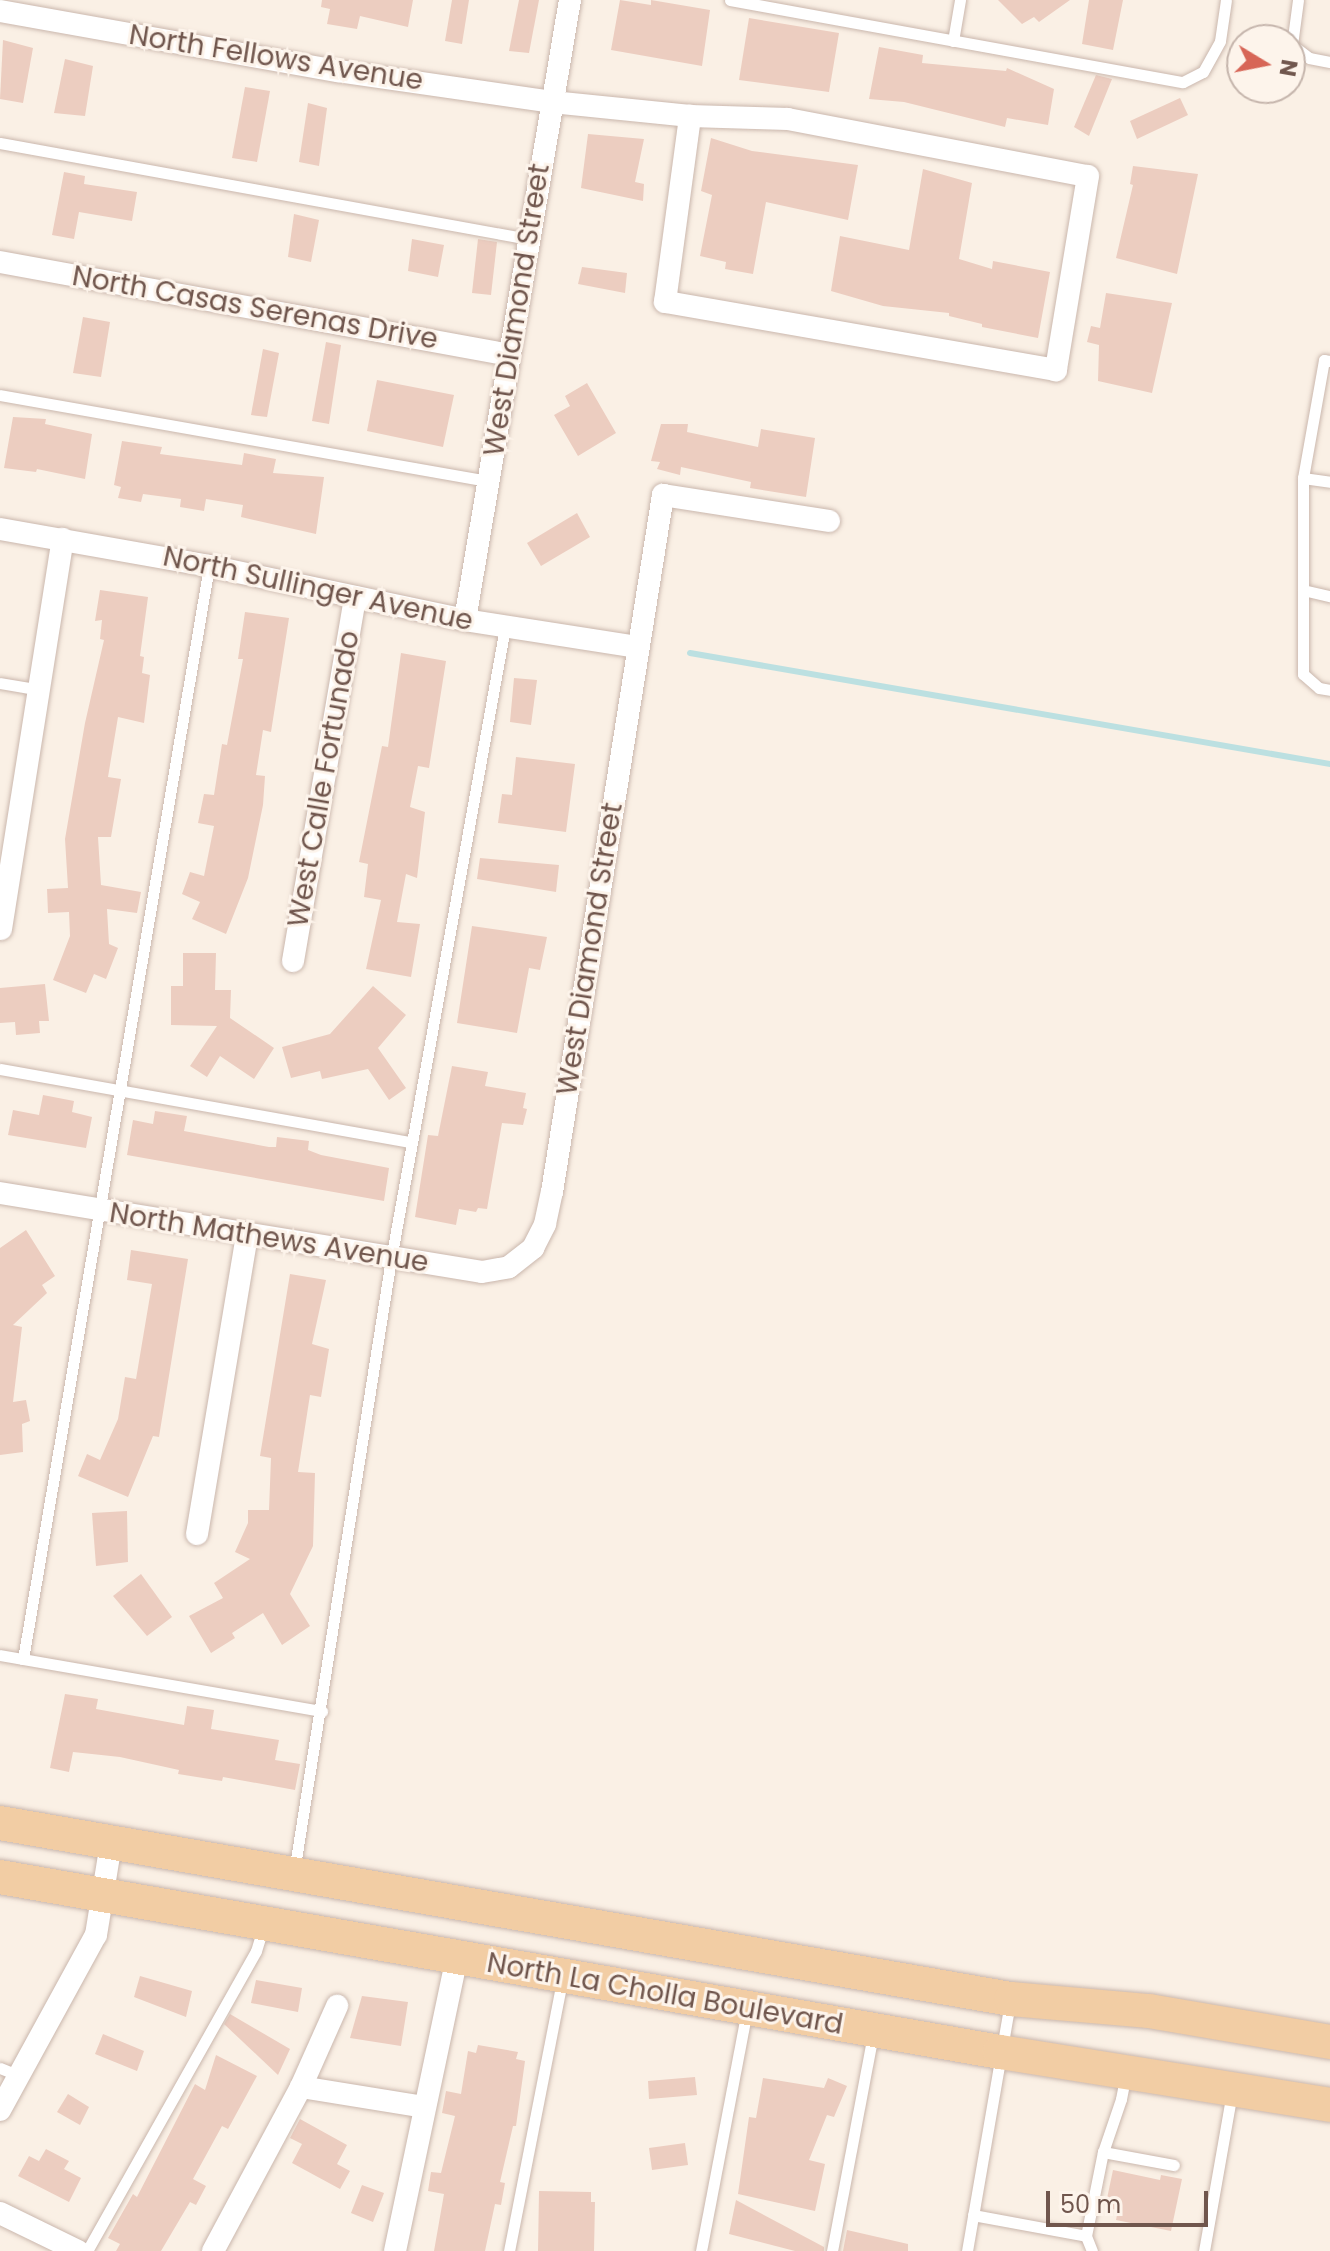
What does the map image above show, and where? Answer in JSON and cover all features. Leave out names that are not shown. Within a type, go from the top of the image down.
[{"type":"main road","name":"North La Cholla Boulevard","points":[[0,1823],[1011,1999],[1149,2011],[1330,2042]]},
{"type":"main road","name":"North La Cholla Boulevard","points":[[0,1877],[266,1921],[874,2031],[1330,2105]]},
{"type":"street","name":"West Diamond Street","points":[[465,620],[570,0]]},
{"type":"street","name":"North Fellows Avenue","points":[[0,11],[338,71],[552,102],[690,116],[788,119],[1088,176],[1056,370],[665,302],[690,116]]},
{"type":"street","name":"North Casas Serenas Drive","points":[[0,262],[510,355]]},
{"type":"street","name":"West Diamond Street","points":[[533,1248],[545,1224],[552,1192],[663,495],[829,521]]},
{"type":"street","name":"North Sullinger Avenue","points":[[0,529],[209,566],[465,620],[637,647]]},
{"type":"street","points":[[1,929],[63,539]]},
{"type":"street","name":"West Calle Fortunado","points":[[293,961],[355,597]]},
{"type":"street","name":"North Mathews Avenue","points":[[0,1193],[482,1272],[509,1267],[533,1248]]},
{"type":"street","points":[[197,1534],[247,1235]]},
{"type":"street","points":[[0,2110],[10,2072],[96,1935],[111,1843]]},
{"type":"street","points":[[395,2251],[457,1957]]},
{"type":"street","points":[[213,2251],[301,2087],[337,2006]]},
{"type":"street","points":[[301,2087],[424,2107]]},
{"type":"street","points":[[0,2213],[78,2251]]},
{"type":"lane","points":[[730,0],[1183,82],[1203,72],[1220,41],[1226,0]]},
{"type":"lane","points":[[953,41],[960,0]]},
{"type":"lane","points":[[1298,0],[1292,45],[1309,58],[1330,62]]},
{"type":"lane","points":[[0,143],[529,239]]},
{"type":"lane","points":[[1330,361],[1324,360],[1303,478],[1303,674],[1319,688],[1330,690]]},
{"type":"lane","points":[[0,395],[489,481]]},
{"type":"lane","points":[[1303,478],[1330,482]]},
{"type":"lane","points":[[23,1659],[209,566]]},
{"type":"lane","points":[[1303,590],[1330,596]]},
{"type":"lane","points":[[293,1876],[322,1711],[391,1259],[505,627]]},
{"type":"lane","points":[[0,683],[41,690]]},
{"type":"lane","points":[[0,1069],[411,1142]]},
{"type":"lane","points":[[0,1655],[322,1711]]},
{"type":"lane","points":[[87,2251],[256,1951],[266,1921]]},
{"type":"lane","points":[[509,2251],[563,1977]]},
{"type":"lane","points":[[967,2251],[1011,1999]]},
{"type":"lane","points":[[701,2251],[747,2009]]},
{"type":"lane","points":[[832,2251],[874,2031]]},
{"type":"lane","points":[[1092,2251],[1086,2236],[1103,2152],[1126,2073]]},
{"type":"lane","points":[[1204,2251],[1232,2091]]},
{"type":"lane","points":[[1103,2152],[1174,2165]]},
{"type":"lane","points":[[973,2215],[1086,2236]]},
{"type":"building","points":[[322,0],[413,0],[408,27],[360,16],[357,29],[327,24],[330,9],[321,7]]},
{"type":"building","points":[[452,0],[469,0],[462,44],[445,41]]},
{"type":"building","points":[[519,0],[539,0],[529,53],[509,51]]},
{"type":"building","points":[[620,0],[651,5],[651,0],[710,10],[702,66],[611,50]]},
{"type":"building","points":[[998,0],[1070,0],[1039,22],[1034,17],[1022,24]]},
{"type":"building","points":[[1089,0],[1123,0],[1113,50],[1082,44]]},
{"type":"building","points":[[749,18],[839,33],[829,92],[739,80]]},
{"type":"building","points":[[3,40],[33,48],[23,103],[0,99]]},
{"type":"building","points":[[879,47],[923,55],[922,63],[1006,71],[1007,68],[1054,89],[1048,125],[1007,118],[1005,127],[904,102],[869,99]]},
{"type":"building","points":[[65,59],[93,66],[85,116],[54,113]]},
{"type":"building","points":[[1096,75],[1112,79],[1089,136],[1074,127]]},
{"type":"building","points":[[245,87],[270,91],[257,162],[232,158]]},
{"type":"building","points":[[1180,98],[1188,115],[1137,139],[1130,121]]},
{"type":"building","points":[[308,103],[327,108],[319,166],[299,162]]},
{"type":"building","points":[[588,134],[644,139],[635,182],[644,184],[643,201],[581,188]]},
{"type":"building","points":[[711,138],[752,151],[858,165],[848,220],[766,202],[753,274],[725,269],[726,262],[700,256],[712,195],[701,191]]},
{"type":"building","points":[[1133,166],[1198,174],[1177,274],[1116,258],[1133,185],[1130,184]]},
{"type":"building","points":[[923,169],[972,183],[959,259],[992,269],[993,261],[1050,272],[1038,338],[982,327],[982,324],[949,316],[949,313],[883,306],[831,291],[840,236],[909,250]]},
{"type":"building","points":[[64,172],[85,176],[84,184],[137,192],[132,221],[79,212],[74,239],[52,235]]},
{"type":"building","points":[[294,214],[319,220],[311,262],[288,257]]},
{"type":"building","points":[[412,239],[444,245],[438,277],[408,271]]},
{"type":"building","points":[[478,239],[497,242],[491,295],[472,293]]},
{"type":"building","points":[[582,267],[627,273],[625,293],[578,284]]},
{"type":"building","points":[[1106,293],[1172,303],[1152,393],[1098,381],[1099,345],[1087,342],[1091,326],[1100,328]]},
{"type":"building","points":[[83,317],[110,322],[101,377],[73,373]]},
{"type":"building","points":[[326,342],[341,345],[329,424],[312,421]]},
{"type":"building","points":[[263,349],[279,353],[267,417],[251,415]]},
{"type":"building","points":[[377,380],[454,395],[443,447],[367,431]]},
{"type":"building","points":[[587,383],[616,433],[578,456],[554,415],[570,406],[565,396]]},
{"type":"building","points":[[13,417],[46,419],[45,424],[92,434],[85,479],[37,469],[36,472],[4,468]]},
{"type":"building","points":[[661,424],[688,424],[687,432],[758,447],[761,429],[815,438],[806,497],[750,488],[751,482],[681,467],[680,475],[657,469],[660,462],[651,461]]},
{"type":"building","points":[[122,441],[162,447],[160,454],[242,465],[244,453],[276,459],[273,473],[324,477],[316,534],[241,517],[243,505],[206,499],[204,511],[180,507],[181,499],[143,494],[141,502],[118,498],[121,487],[114,485]]},
{"type":"building","points":[[577,513],[590,537],[541,566],[527,543]]},
{"type":"building","points":[[100,590],[148,597],[140,656],[144,657],[142,673],[150,675],[144,723],[118,717],[108,777],[121,779],[111,837],[98,837],[101,885],[141,892],[137,913],[107,909],[109,944],[118,948],[106,979],[94,974],[86,993],[53,980],[70,936],[69,912],[48,913],[47,889],[68,888],[65,839],[85,723],[104,640],[100,639],[102,620],[95,621]]},
{"type":"building","points":[[245,612],[289,618],[271,732],[263,730],[256,775],[265,776],[263,805],[248,878],[226,934],[192,919],[200,902],[182,894],[190,872],[204,876],[214,826],[198,823],[204,794],[214,795],[222,744],[227,745],[243,659],[238,659]]},
{"type":"building","points":[[401,653],[446,661],[429,768],[418,766],[410,807],[425,812],[417,878],[406,874],[397,922],[420,924],[411,977],[366,969],[381,900],[364,897],[368,864],[359,862],[382,746],[388,747]]},
{"type":"building","points":[[514,678],[537,680],[531,725],[510,722]]},
{"type":"building","points":[[516,757],[575,764],[566,832],[498,823],[502,794],[512,795]]},
{"type":"building","points":[[480,858],[559,865],[556,892],[477,879]]},
{"type":"building","points":[[472,926],[547,937],[540,970],[529,968],[517,1033],[457,1023]]},
{"type":"building","points":[[183,953],[216,953],[215,990],[231,990],[230,1018],[274,1048],[254,1079],[220,1056],[207,1077],[190,1066],[217,1026],[171,1025],[171,986],[183,986]]},
{"type":"building","points":[[45,984],[49,1021],[39,1021],[40,1033],[16,1035],[15,1022],[0,1023],[0,988]]},
{"type":"building","points":[[373,986],[406,1015],[378,1048],[406,1088],[389,1100],[368,1069],[322,1079],[320,1071],[291,1078],[282,1047],[330,1034]]},
{"type":"building","points":[[452,1066],[488,1072],[485,1086],[526,1093],[523,1108],[527,1109],[523,1125],[502,1123],[487,1209],[478,1208],[476,1212],[459,1209],[456,1225],[415,1217],[428,1135],[438,1136]]},
{"type":"building","points":[[43,1095],[74,1101],[72,1112],[92,1117],[86,1148],[8,1135],[13,1110],[39,1115]]},
{"type":"building","points":[[155,1111],[187,1116],[184,1131],[269,1147],[276,1147],[277,1137],[309,1141],[308,1150],[321,1155],[389,1168],[384,1201],[127,1155],[133,1120],[153,1124]]},
{"type":"building","points":[[26,1230],[55,1276],[42,1285],[47,1293],[13,1325],[22,1327],[13,1402],[26,1400],[30,1421],[22,1424],[23,1452],[0,1455],[0,1248]]},
{"type":"building","points":[[131,1250],[188,1259],[159,1437],[153,1436],[128,1497],[78,1476],[87,1454],[100,1460],[118,1419],[125,1377],[136,1379],[152,1284],[127,1280]]},
{"type":"building","points":[[290,1274],[326,1280],[312,1344],[329,1349],[321,1397],[310,1395],[298,1472],[315,1473],[313,1546],[290,1594],[310,1626],[282,1645],[263,1613],[232,1633],[235,1638],[211,1653],[189,1616],[223,1598],[214,1583],[250,1559],[235,1552],[248,1523],[248,1510],[269,1510],[271,1458],[260,1456]]},
{"type":"building","points":[[127,1511],[128,1562],[96,1566],[92,1513]]},
{"type":"building","points":[[141,1574],[172,1617],[147,1636],[113,1596]]},
{"type":"building","points":[[65,1694],[98,1699],[96,1709],[184,1725],[187,1706],[214,1710],[211,1729],[279,1740],[275,1760],[300,1764],[295,1790],[223,1777],[222,1781],[178,1774],[179,1770],[120,1757],[73,1752],[69,1772],[50,1768]]},
{"type":"building","points":[[140,1976],[192,1991],[186,2017],[134,1997]]},
{"type":"building","points":[[256,1980],[302,1988],[298,2012],[251,2003]]},
{"type":"building","points":[[362,1996],[408,2002],[401,2046],[350,2038]]},
{"type":"building","points":[[230,2014],[290,2049],[278,2075],[224,2024]]},
{"type":"building","points":[[103,2034],[144,2051],[137,2071],[95,2054]]},
{"type":"building","points":[[478,2045],[518,2052],[516,2059],[525,2061],[516,2126],[513,2126],[500,2182],[505,2183],[501,2205],[495,2204],[485,2251],[434,2251],[444,2194],[428,2191],[431,2172],[441,2173],[455,2116],[442,2113],[446,2091],[461,2094],[468,2051],[476,2053]]},
{"type":"building","points":[[216,2055],[257,2076],[228,2129],[222,2126],[193,2179],[206,2186],[196,2205],[190,2202],[161,2251],[116,2251],[120,2244],[108,2238],[133,2194],[137,2197],[195,2084],[205,2090]]},
{"type":"building","points":[[695,2077],[697,2095],[649,2099],[648,2081]]},
{"type":"building","points":[[763,2078],[824,2088],[828,2078],[847,2086],[834,2117],[827,2115],[809,2160],[825,2164],[815,2211],[738,2194],[749,2117],[756,2118]]},
{"type":"building","points":[[68,2094],[89,2107],[80,2125],[57,2112]]},
{"type":"building","points":[[300,2119],[347,2145],[337,2164],[350,2171],[340,2189],[292,2163],[302,2144],[290,2138]]},
{"type":"building","points":[[685,2143],[688,2165],[652,2170],[649,2148]]},
{"type":"building","points":[[46,2149],[69,2161],[64,2169],[81,2178],[69,2202],[18,2176],[29,2156],[39,2161]]},
{"type":"building","points":[[1113,2170],[1160,2180],[1161,2175],[1182,2179],[1171,2231],[1116,2220],[1118,2210],[1105,2208]]},
{"type":"building","points":[[362,2185],[384,2193],[373,2222],[351,2213]]},
{"type":"building","points":[[539,2191],[591,2192],[591,2202],[595,2202],[594,2251],[538,2251]]},
{"type":"building","points":[[736,2200],[824,2247],[824,2251],[795,2251],[729,2234]]},
{"type":"building","points":[[847,2230],[908,2244],[908,2251],[843,2251]]},
{"type":"waterway","points":[[690,653],[1330,764]]}]
